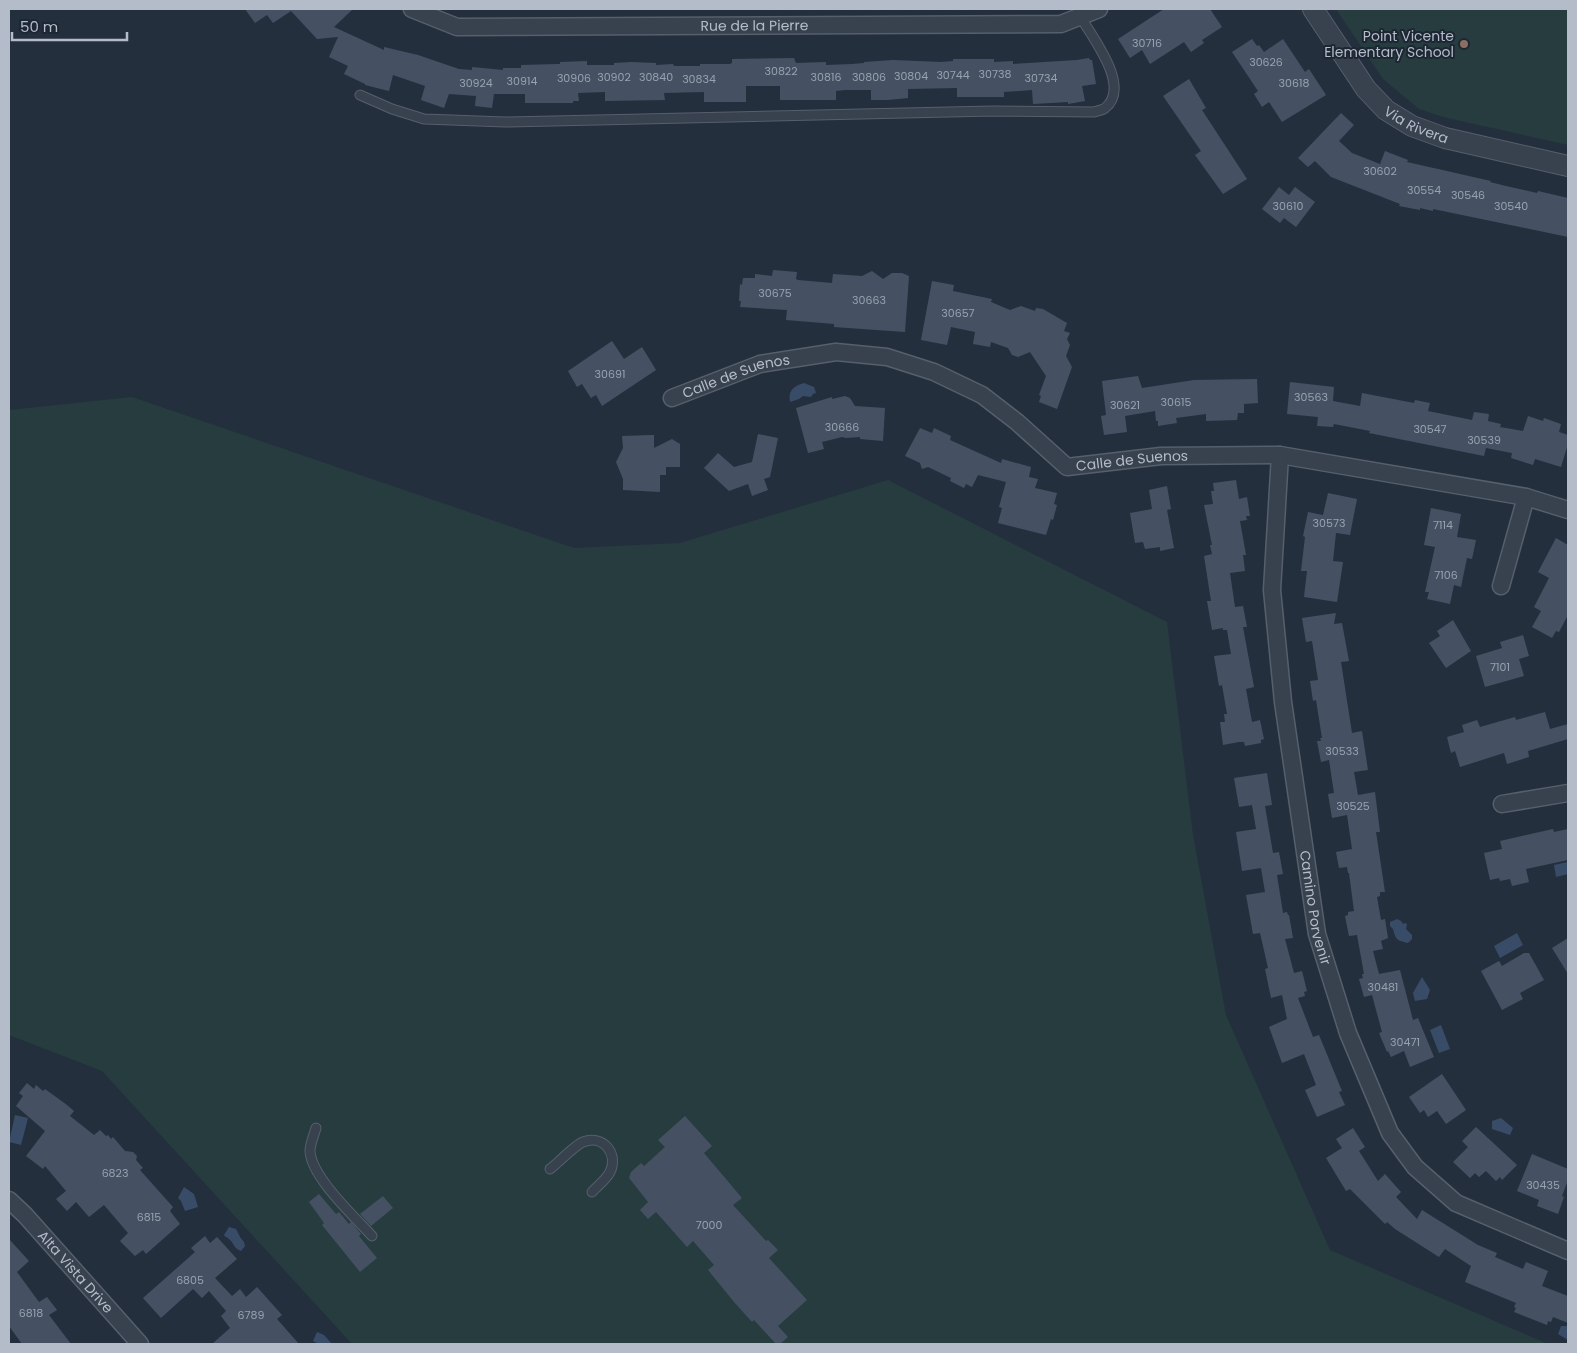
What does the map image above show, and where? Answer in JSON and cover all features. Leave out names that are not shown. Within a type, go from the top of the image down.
[{"type":"street","name":"Rue de la Pierre","points":[[412,9],[457,28],[1061,24],[1099,9]]},
{"type":"street","name":"Via Rivera","points":[[1313,9],[1366,90],[1386,110],[1405,122],[1445,138],[1568,166]]},
{"type":"street","name":"Calle de Suenos","points":[[672,398],[760,364],[836,352],[886,358],[934,372],[982,395],[1017,422],[1067,467],[1161,456],[1280,455],[1526,497],[1568,510]]},
{"type":"street","name":"Camino Porvenir","points":[[1280,455],[1272,590],[1283,702],[1317,934],[1348,1033],[1390,1133],[1415,1167],[1456,1202],[1568,1250]]},
{"type":"street","points":[[1500,586],[1526,497]]},
{"type":"street","points":[[1502,804],[1568,793]]},
{"type":"street","name":"Alta Vista Drive","points":[[9,1200],[25,1215],[140,1344]]},
{"type":"lane","points":[[360,95],[392,109],[424,119],[505,122],[993,111],[1094,112],[1105,108],[1114,96],[1114,77],[1108,63],[1080,16]]},
{"type":"lane","points":[[316,1128],[310,1150],[313,1165],[321,1178],[372,1236]]},
{"type":"lane","points":[[550,1169],[582,1142],[591,1140],[601,1142],[613,1154],[614,1163],[609,1174],[592,1192]]},
{"type":"green space","name":"Point Vicente Elementary School","points":[[1336,9],[1568,9],[1568,145],[1443,117],[1419,109],[1383,79]]},
{"type":"green space","points":[[132,397],[574,548],[680,543],[888,480],[1167,622],[1193,835],[1226,1015],[1330,1250],[1548,1344],[352,1344],[102,1071],[9,1035],[9,410]]},
{"type":"water","points":[[804,383],[814,387],[816,393],[811,397],[803,396],[790,402],[792,390]]},
{"type":"water","points":[[1568,862],[1568,874],[1556,877],[1554,865]]},
{"type":"water","points":[[1397,919],[1403,924],[1407,924],[1406,929],[1412,935],[1412,939],[1408,943],[1397,939],[1390,926],[1390,922]]},
{"type":"water","points":[[1517,933],[1523,945],[1500,958],[1494,946]]},
{"type":"water","points":[[1422,977],[1430,990],[1427,999],[1415,1001],[1413,993]]},
{"type":"water","points":[[1441,1025],[1450,1049],[1439,1053],[1430,1030]]},
{"type":"water","points":[[15,1115],[28,1118],[21,1145],[9,1142]]},
{"type":"water","points":[[1501,1118],[1513,1128],[1510,1135],[1492,1129],[1492,1121]]},
{"type":"water","points":[[184,1187],[194,1194],[198,1207],[185,1211],[178,1198]]},
{"type":"water","points":[[229,1227],[236,1229],[244,1242],[245,1246],[241,1251],[224,1235]]},
{"type":"water","points":[[1561,1326],[1568,1326],[1568,1340],[1558,1334]]},
{"type":"water","points":[[317,1332],[324,1335],[332,1344],[319,1344],[313,1341]]},
{"type":"building","points":[[245,9],[353,9],[334,27],[384,50],[384,47],[418,55],[459,69],[472,70],[472,67],[503,70],[503,68],[521,68],[521,65],[587,61],[587,65],[614,65],[614,63],[631,62],[656,63],[656,65],[700,66],[700,64],[730,64],[732,59],[794,58],[796,63],[826,62],[826,65],[893,60],[941,62],[953,61],[953,59],[994,59],[994,62],[1013,61],[1013,64],[1089,58],[1092,60],[1096,84],[1082,86],[1085,101],[1068,104],[1068,102],[1033,104],[1032,90],[1004,92],[1004,97],[957,97],[957,88],[908,89],[908,98],[888,100],[871,100],[871,90],[845,90],[836,91],[836,100],[780,100],[780,86],[746,86],[746,102],[704,102],[704,92],[664,93],[665,100],[605,101],[605,92],[578,93],[579,101],[573,101],[573,103],[525,103],[525,94],[494,94],[492,108],[475,106],[476,96],[449,94],[444,108],[421,100],[425,86],[393,75],[389,91],[365,85],[344,74],[348,66],[329,57],[338,37],[317,39],[291,11],[273,23],[267,15],[255,23]]},
{"type":"building","points":[[1164,9],[1210,9],[1222,27],[1202,40],[1204,43],[1191,52],[1184,42],[1150,64],[1142,50],[1130,58],[1118,39]]},
{"type":"building","points":[[1252,39],[1264,52],[1283,39],[1305,72],[1309,69],[1326,95],[1282,122],[1269,102],[1262,107],[1254,94],[1258,91],[1232,52]]},
{"type":"building","points":[[1189,79],[1206,108],[1202,110],[1247,179],[1223,194],[1195,155],[1201,151],[1163,96]]},
{"type":"building","points":[[1341,113],[1354,125],[1339,141],[1352,153],[1380,164],[1385,151],[1408,160],[1407,162],[1537,193],[1538,191],[1568,198],[1568,237],[1433,209],[1433,211],[1420,208],[1420,210],[1399,206],[1400,204],[1331,177],[1315,161],[1308,167],[1298,158]]},
{"type":"building","points":[[1279,187],[1289,195],[1295,187],[1315,202],[1296,227],[1284,218],[1280,223],[1262,209]]},
{"type":"building","points":[[773,270],[797,272],[796,279],[798,280],[832,283],[833,274],[862,276],[872,271],[883,279],[892,273],[902,273],[909,276],[905,332],[834,327],[834,324],[786,320],[787,310],[740,307],[740,284],[742,285],[743,278],[755,278],[755,274],[772,276]]},
{"type":"building","points":[[932,281],[954,285],[953,291],[992,299],[991,302],[1010,310],[1021,306],[1035,311],[1036,308],[1043,309],[1067,323],[1064,331],[1070,333],[1067,339],[1070,345],[1066,356],[1072,367],[1057,409],[1039,402],[1041,396],[1039,395],[1046,376],[1030,352],[1018,357],[1012,355],[1008,348],[991,342],[990,347],[973,344],[975,332],[951,327],[947,345],[921,340]]},
{"type":"building","points":[[612,341],[624,359],[642,347],[656,370],[602,406],[596,395],[591,398],[582,384],[577,387],[568,371]]},
{"type":"building","points":[[1138,376],[1142,388],[1194,380],[1257,379],[1258,403],[1244,404],[1244,413],[1238,413],[1237,420],[1206,421],[1206,414],[1176,418],[1177,423],[1158,426],[1155,411],[1125,416],[1127,432],[1104,435],[1101,416],[1106,415],[1102,381]]},
{"type":"building","points":[[1290,382],[1334,387],[1333,401],[1360,406],[1362,393],[1414,403],[1415,400],[1430,403],[1428,411],[1472,420],[1474,412],[1489,414],[1488,421],[1501,424],[1500,427],[1523,431],[1528,416],[1543,421],[1544,418],[1561,424],[1559,432],[1568,435],[1568,444],[1561,467],[1535,459],[1533,465],[1511,458],[1512,453],[1486,448],[1484,456],[1334,424],[1333,427],[1317,426],[1318,417],[1287,414]]},
{"type":"building","points":[[845,396],[850,398],[855,406],[885,408],[883,441],[860,439],[860,437],[842,437],[822,442],[824,449],[808,453],[796,408],[832,397],[832,399]]},
{"type":"building","points":[[920,428],[932,433],[934,428],[951,436],[950,440],[1001,463],[1002,459],[1031,467],[1029,477],[1038,479],[1035,488],[1057,493],[1054,504],[1057,505],[1046,535],[998,523],[1002,508],[999,507],[1006,482],[978,475],[972,487],[966,484],[964,488],[950,481],[951,478],[928,467],[922,469],[920,463],[905,456]]},
{"type":"building","points":[[758,434],[778,438],[770,477],[764,479],[768,490],[752,496],[748,484],[729,491],[704,468],[718,453],[734,467],[752,462]]},
{"type":"building","points":[[654,435],[654,448],[672,439],[680,444],[680,467],[666,467],[666,475],[660,475],[660,492],[623,490],[623,479],[616,462],[623,448],[622,436]]},
{"type":"building","points":[[1236,480],[1239,499],[1247,497],[1250,516],[1246,516],[1247,520],[1240,521],[1246,555],[1243,555],[1245,571],[1230,573],[1235,607],[1243,606],[1247,627],[1243,627],[1254,687],[1246,689],[1252,722],[1260,720],[1264,739],[1261,740],[1261,743],[1245,746],[1244,742],[1223,745],[1220,722],[1225,722],[1224,714],[1227,714],[1222,685],[1219,686],[1214,656],[1231,654],[1227,630],[1223,630],[1223,628],[1212,630],[1207,601],[1211,601],[1204,556],[1212,554],[1204,505],[1213,504],[1211,491],[1214,491],[1213,483]]},
{"type":"building","points":[[1167,486],[1171,509],[1167,510],[1174,548],[1160,551],[1160,547],[1145,549],[1143,542],[1135,543],[1130,513],[1152,509],[1149,490]]},
{"type":"building","points":[[1328,493],[1357,499],[1350,535],[1336,533],[1333,561],[1343,562],[1337,602],[1304,597],[1307,571],[1301,571],[1305,537],[1303,536],[1308,512],[1323,515]]},
{"type":"building","points":[[1431,508],[1461,514],[1457,537],[1476,540],[1472,559],[1467,558],[1461,587],[1454,585],[1450,604],[1427,599],[1429,592],[1425,592],[1435,547],[1424,545]]},
{"type":"building","points":[[1556,538],[1568,545],[1568,615],[1559,632],[1556,631],[1552,638],[1532,627],[1541,611],[1534,607],[1549,578],[1538,572]]},
{"type":"building","points":[[1336,613],[1334,624],[1342,623],[1349,661],[1341,662],[1352,733],[1362,731],[1368,770],[1354,772],[1358,795],[1375,792],[1380,832],[1376,832],[1385,892],[1380,892],[1380,896],[1377,897],[1381,920],[1385,919],[1388,938],[1381,941],[1383,949],[1373,951],[1379,974],[1400,970],[1413,1020],[1418,1018],[1434,1057],[1410,1067],[1404,1051],[1391,1057],[1387,1052],[1379,1033],[1382,1032],[1372,995],[1364,997],[1359,979],[1363,978],[1362,974],[1364,974],[1357,935],[1349,936],[1345,916],[1348,915],[1348,912],[1354,911],[1349,873],[1347,867],[1339,868],[1336,852],[1352,849],[1347,815],[1332,818],[1328,794],[1334,793],[1329,760],[1321,762],[1317,741],[1321,741],[1320,738],[1322,738],[1316,700],[1313,701],[1310,681],[1318,680],[1312,641],[1306,642],[1302,618]]},
{"type":"building","points":[[1453,620],[1471,651],[1446,668],[1429,643],[1440,636],[1437,631]]},
{"type":"building","points":[[1523,635],[1529,656],[1519,659],[1524,676],[1485,687],[1476,656],[1502,648],[1500,642]]},
{"type":"building","points":[[1545,712],[1550,729],[1568,724],[1568,739],[1528,751],[1529,757],[1507,764],[1504,753],[1460,767],[1455,751],[1451,753],[1447,737],[1464,732],[1462,725],[1477,720],[1480,727],[1515,717],[1516,720]]},
{"type":"building","points":[[1267,773],[1272,805],[1265,806],[1273,853],[1279,852],[1283,874],[1277,875],[1283,913],[1287,912],[1289,915],[1293,938],[1285,939],[1294,973],[1302,971],[1307,991],[1304,992],[1305,996],[1298,998],[1313,1037],[1319,1035],[1342,1091],[1339,1092],[1345,1105],[1317,1117],[1305,1090],[1316,1085],[1304,1054],[1282,1063],[1269,1027],[1287,1019],[1282,995],[1271,998],[1265,969],[1268,968],[1260,933],[1253,934],[1246,895],[1265,892],[1261,868],[1242,871],[1236,832],[1256,829],[1252,805],[1239,807],[1234,778]]},
{"type":"building","points":[[1553,829],[1554,832],[1568,829],[1568,860],[1526,869],[1529,882],[1512,886],[1510,879],[1500,881],[1499,878],[1490,880],[1484,853],[1502,849],[1500,841]]},
{"type":"building","points":[[1568,938],[1568,974],[1552,948]]},
{"type":"building","points":[[1524,953],[1529,953],[1544,980],[1520,993],[1523,999],[1502,1010],[1481,971],[1499,961],[1502,966]]},
{"type":"building","points":[[1442,1074],[1466,1110],[1446,1124],[1437,1111],[1428,1117],[1424,1110],[1420,1113],[1409,1097]]},
{"type":"building","points":[[27,1083],[34,1089],[36,1085],[43,1091],[45,1089],[67,1105],[74,1111],[70,1116],[94,1135],[100,1130],[111,1139],[113,1137],[125,1151],[133,1152],[137,1156],[136,1160],[143,1168],[140,1170],[173,1207],[170,1211],[180,1224],[146,1254],[143,1250],[135,1256],[120,1241],[128,1233],[104,1205],[89,1217],[76,1202],[67,1211],[56,1199],[66,1191],[45,1166],[43,1169],[26,1156],[45,1131],[16,1106],[23,1096],[19,1093]]},
{"type":"building","points":[[685,1116],[712,1146],[704,1153],[742,1198],[733,1205],[766,1241],[768,1240],[778,1250],[769,1258],[807,1300],[778,1326],[788,1337],[780,1344],[776,1344],[734,1302],[708,1270],[714,1265],[693,1241],[687,1247],[656,1212],[648,1219],[640,1210],[648,1202],[629,1178],[631,1172],[641,1163],[644,1166],[665,1147],[658,1140]]},
{"type":"building","points":[[1476,1127],[1517,1165],[1502,1180],[1500,1177],[1496,1181],[1486,1171],[1479,1177],[1475,1173],[1470,1178],[1453,1162],[1468,1147],[1462,1141]]},
{"type":"building","points":[[1353,1128],[1365,1147],[1359,1151],[1378,1181],[1385,1174],[1401,1192],[1396,1197],[1417,1219],[1422,1210],[1478,1245],[1497,1253],[1495,1257],[1523,1269],[1526,1262],[1548,1271],[1542,1286],[1568,1296],[1568,1323],[1553,1317],[1551,1322],[1548,1321],[1547,1325],[1514,1312],[1516,1303],[1465,1282],[1471,1266],[1445,1249],[1439,1257],[1387,1222],[1385,1224],[1350,1189],[1346,1191],[1326,1158],[1342,1148],[1336,1139]]},
{"type":"building","points":[[1532,1154],[1568,1169],[1568,1180],[1558,1214],[1537,1206],[1539,1200],[1517,1191]]},
{"type":"building","points":[[319,1194],[336,1214],[339,1212],[349,1224],[351,1222],[361,1234],[359,1236],[377,1258],[360,1272],[322,1225],[324,1223],[309,1202]]},
{"type":"building","points":[[383,1196],[393,1208],[371,1226],[360,1214]]},
{"type":"building","points":[[205,1236],[210,1243],[217,1237],[237,1259],[215,1278],[232,1296],[240,1289],[246,1297],[257,1287],[282,1315],[277,1319],[299,1344],[212,1344],[230,1328],[221,1316],[226,1311],[209,1291],[202,1298],[193,1289],[161,1318],[143,1298],[195,1252],[191,1248]]},
{"type":"building","points":[[9,1239],[29,1261],[17,1272],[39,1302],[47,1297],[57,1310],[49,1315],[71,1344],[22,1344],[9,1326]]},
{"type":"place","name":"Point Vicente Elementary School","points":[[1464,44]]}]
